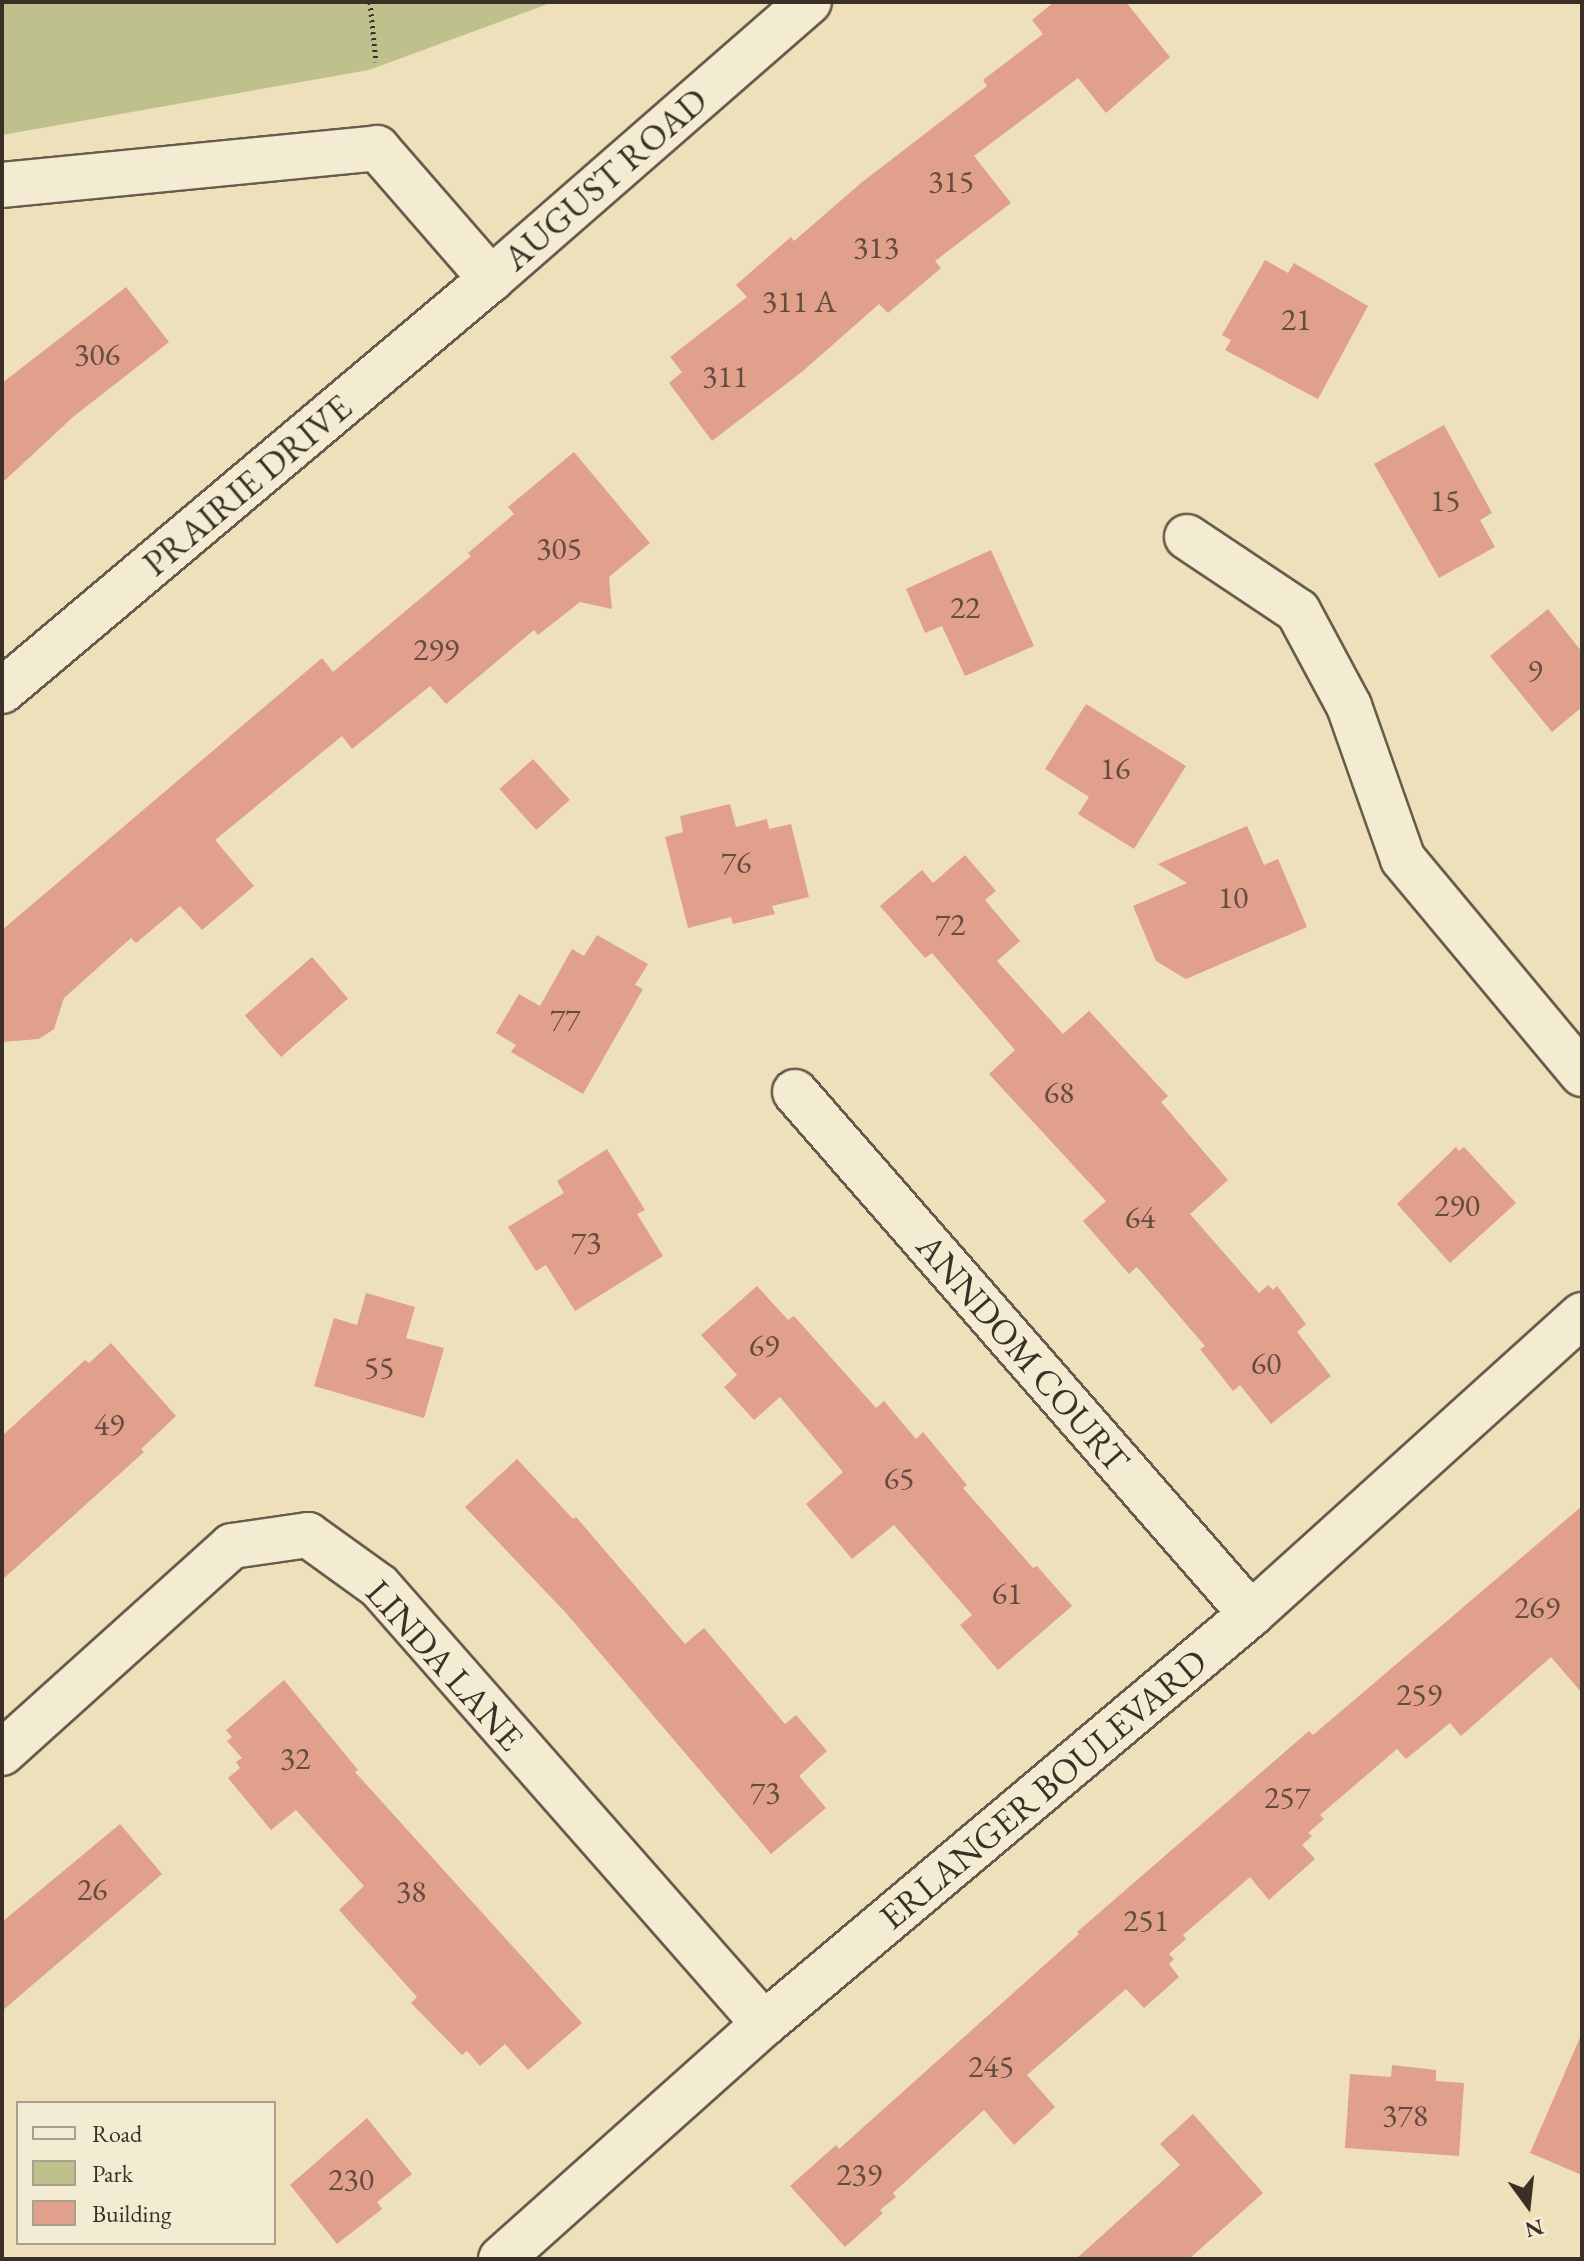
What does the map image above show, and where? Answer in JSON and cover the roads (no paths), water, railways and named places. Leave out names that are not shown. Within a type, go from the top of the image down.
[{"type":"street","name":"AUGUST ROAD","points":[[2,185],[377,148],[491,279],[809,2]]},
{"type":"street","name":"PRAIRIE DRIVE","points":[[2,691],[491,279]]},
{"type":"street","points":[[1187,537],[1298,611],[1349,706],[1403,859],[1582,1074]]},
{"type":"street","name":"ANNDOM COURT","points":[[795,1092],[1251,1614]]},
{"type":"street","name":"ERLANGER BOULEVARD","points":[[501,2259],[764,2024],[1251,1614],[1582,1315]]},
{"type":"street","name":"LINDA LANE","points":[[2,1753],[232,1546],[308,1535],[379,1586],[764,2024]]}]
